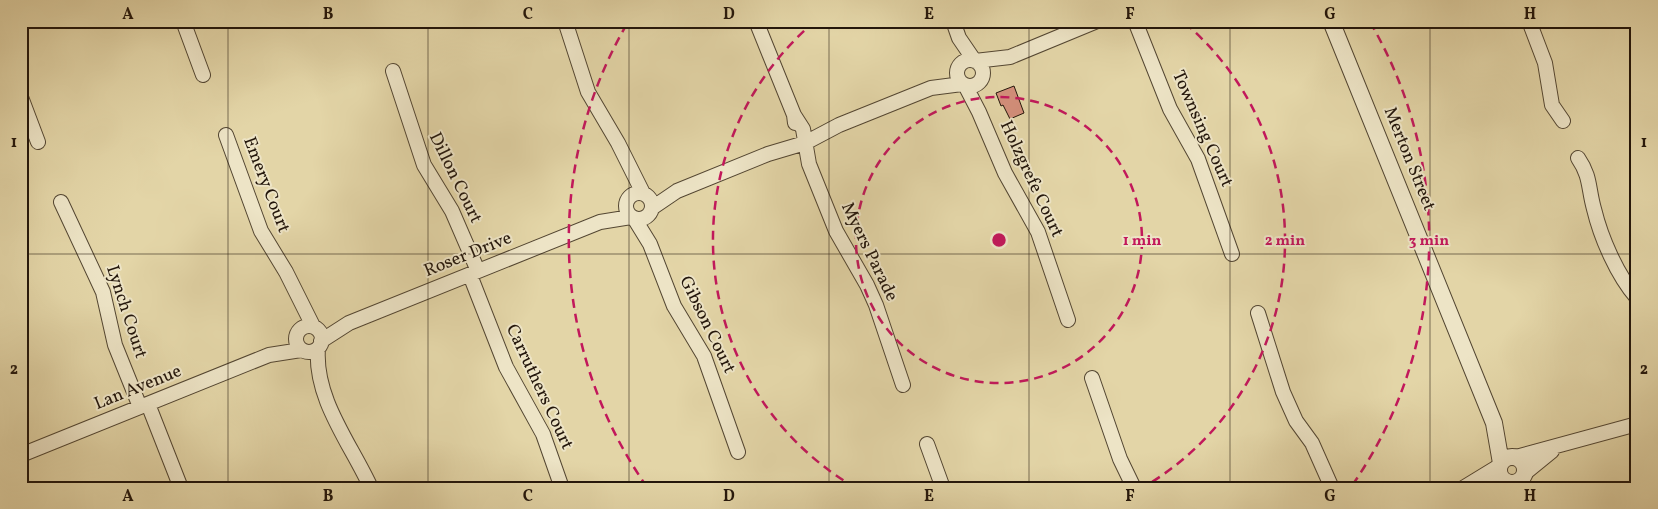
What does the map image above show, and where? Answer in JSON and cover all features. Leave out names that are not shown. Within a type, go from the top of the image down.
[{"type":"street","points":[[184,21],[203,75]]},
{"type":"street","points":[[565,21],[588,92],[618,143],[629,170],[643,194],[651,201],[650,212]]},
{"type":"street","name":"Myers Parade","points":[[756,21],[794,115],[800,123],[801,140],[809,164],[841,241],[872,294],[903,386]]},
{"type":"street","points":[[953,21],[959,38],[974,61],[982,68],[981,79]]},
{"type":"street","points":[[931,88],[965,60],[974,61],[1010,56],[1097,21]]},
{"type":"street","name":"Townsing Court","points":[[1135,21],[1170,109],[1198,159],[1232,254]]},
{"type":"street","name":"Merton Street","points":[[1332,21],[1494,423],[1507,471]]},
{"type":"street","points":[[1529,21],[1545,63],[1552,105],[1563,121]]},
{"type":"street","points":[[959,38],[961,58],[958,67],[958,79],[963,84]]},
{"type":"street","points":[[629,170],[627,212],[633,217],[641,219],[677,191],[801,140],[931,88],[963,84],[972,86],[1010,56]]},
{"type":"street","name":"Dillon Court","points":[[393,71],[424,165],[452,212],[474,273]]},
{"type":"street","name":"Holzgrefe Court","points":[[979,112],[981,79]]},
{"type":"street","name":"Holzgrefe Court","points":[[963,84],[979,112],[1005,173],[1038,232],[1068,320]]},
{"type":"street","points":[[21,97],[38,142]]},
{"type":"street","name":"Emery Court","points":[[226,135],[261,231],[286,272],[298,300],[313,327]]},
{"type":"street","points":[[1578,158],[1589,175],[1595,213],[1619,273],[1637,298]]},
{"type":"street","points":[[627,200],[634,194],[677,191]]},
{"type":"street","name":"Roser Drive","points":[[600,222],[627,200]]},
{"type":"street","name":"Lynch Court","points":[[61,202],[103,292],[115,345],[181,488]]},
{"type":"street","name":"Gibson Court","points":[[650,212],[650,244]]},
{"type":"street","name":"Roser Drive","points":[[320,345],[349,323],[600,222],[633,217]]},
{"type":"street","name":"Gibson Court","points":[[633,217],[650,244],[674,306],[710,368],[738,452]]},
{"type":"street","name":"Carruthers Court","points":[[474,273],[506,367],[543,434],[562,488]]},
{"type":"street","name":"Emery Court","points":[[297,333],[301,320],[298,300]]},
{"type":"street","points":[[1258,313],[1283,392],[1296,421],[1312,443],[1332,488]]},
{"type":"street","name":"Roser Drive","points":[[313,327],[349,323]]},
{"type":"street","points":[[320,377],[319,332],[313,327],[304,327],[297,333],[296,342],[320,377],[343,434],[371,488]]},
{"type":"street","name":"Lan Avenue","points":[[269,355],[297,333]]},
{"type":"street","points":[[302,350],[311,352],[320,345]]},
{"type":"street","name":"Lan Avenue","points":[[21,455],[269,355],[302,350]]},
{"type":"street","points":[[1092,378],[1120,459],[1134,488]]},
{"type":"street","points":[[1464,487],[1507,471],[1557,447],[1637,424]]},
{"type":"street","points":[[926,444],[943,488]]},
{"type":"street","points":[[1507,471],[1518,482],[1525,479],[1557,447]]},
{"type":"building","points":[[1014,86],[1024,113],[1010,119],[1003,105],[1001,106],[996,93]]}]
